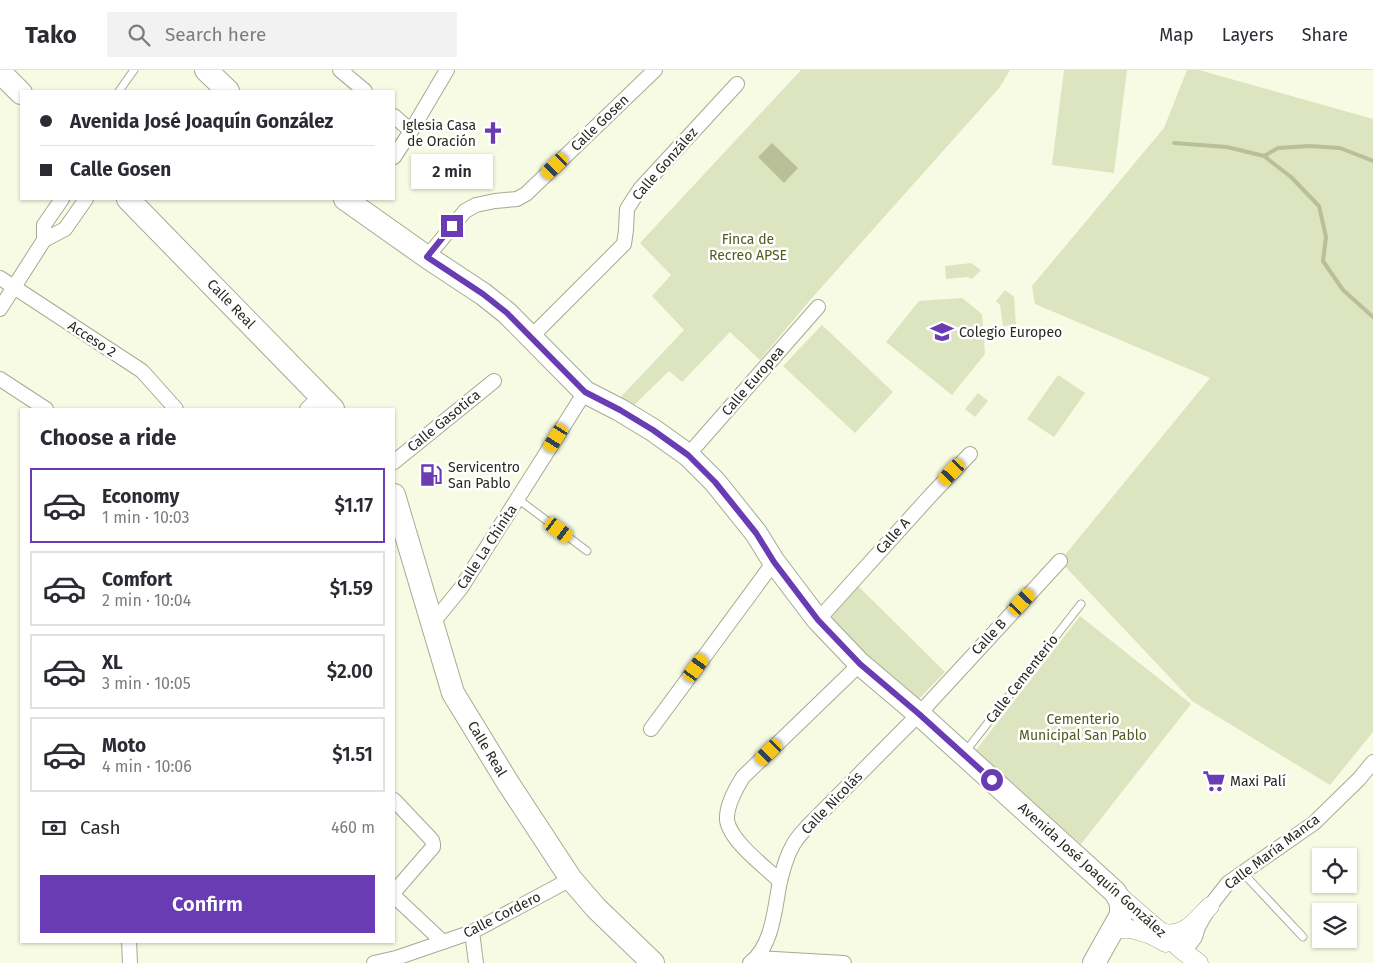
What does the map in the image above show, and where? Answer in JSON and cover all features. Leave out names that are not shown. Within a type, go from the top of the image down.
[{"type":"main road","points":[[206,70],[227,90]]},
{"type":"main road","points":[[0,72],[20,92]]},
{"type":"main road","name":"Calle Real","points":[[129,200],[320,404]]},
{"type":"main road","name":"Avenida José Joaquín González","points":[[357,202],[427,257],[483,294],[507,313],[585,392],[653,430],[688,455],[715,482],[756,533],[774,562],[818,620],[860,664],[919,714],[1115,892]]},
{"type":"main road","name":"Calle Real","points":[[395,498],[453,693],[508,783],[571,880],[596,908],[653,963]]},
{"type":"main road","points":[[1094,963],[1121,916],[1120,903],[1115,892]]},
{"type":"street","points":[[340,70],[364,90]]},
{"type":"street","points":[[395,155],[447,70]]},
{"type":"street","name":"Calle Gosen","points":[[427,257],[465,211],[476,205],[517,199],[526,194],[655,70]]},
{"type":"street","name":"Calle González","points":[[530,338],[624,244],[627,210],[640,189],[737,84]]},
{"type":"street","points":[[395,117],[411,131]]},
{"type":"street","points":[[44,240],[44,225],[61,200]]},
{"type":"street","points":[[0,309],[44,240],[65,229],[85,200]]},
{"type":"street","name":"Acceso 2","points":[[0,278],[142,371],[175,408]]},
{"type":"street","name":"Calle Europea","points":[[688,455],[818,307]]},
{"type":"street","points":[[0,379],[44,408]]},
{"type":"street","name":"Calle Gasotica","points":[[395,461],[494,380]]},
{"type":"street","name":"Calle La Chinita","points":[[431,622],[461,588],[585,392]]},
{"type":"street","name":"Calle A","points":[[818,620],[970,454]]},
{"type":"street","name":"Calle B","points":[[919,714],[1060,561]]},
{"type":"street","points":[[651,728],[774,562]]},
{"type":"street","points":[[780,881],[736,840],[730,830],[727,819],[735,789],[742,777],[860,664]]},
{"type":"street","name":"Calle Nicolás","points":[[753,961],[766,941],[773,921],[780,881],[792,847],[806,828],[919,714]]},
{"type":"street","name":"Calle María Manca","points":[[1184,952],[1195,937],[1198,927],[1210,906],[1228,883],[1314,822],[1359,779],[1373,762]]},
{"type":"street","points":[[395,801],[432,840],[433,847],[395,891]]},
{"type":"street","name":"Calle Cordero","points":[[374,963],[397,960],[472,932],[571,880]]},
{"type":"street","name":"Avenida José Joaquín González","points":[[1115,892],[1160,932],[1199,963]]},
{"type":"street","points":[[395,897],[442,942]]},
{"type":"street","points":[[1160,932],[1174,934],[1182,932],[1210,906]]},
{"type":"street","points":[[1114,929],[1131,930],[1150,935],[1184,952]]},
{"type":"street","points":[[472,932],[476,963]]},
{"type":"street","points":[[129,943],[130,963]]},
{"type":"street","points":[[753,961],[844,963]]},
{"type":"lane","points":[[120,90],[134,70]]},
{"type":"lane","points":[[518,499],[587,551]]},
{"type":"lane","name":"Calle Cementerio","points":[[963,754],[1081,604]]},
{"type":"lane","points":[[1242,872],[1303,937]]},
{"type":"green space","name":"Finca de Recreo APSE","points":[[801,70],[1010,70],[1000,87],[811,299],[760,360],[730,332],[682,382],[669,371],[629,410],[617,401],[684,330],[652,296],[671,275],[640,243]]},
{"type":"green space","points":[[1064,70],[1127,70],[1114,173],[1052,165]]},
{"type":"green space","points":[[1187,70],[1199,70],[1373,119],[1373,732],[1330,785],[1192,701],[1060,561],[1210,378],[1035,304],[1032,286],[1164,128]]},
{"type":"green space","points":[[971,263],[981,270],[972,279],[968,277],[946,279],[945,266]]},
{"type":"green space","points":[[1005,290],[1014,297],[1016,325],[1003,326],[1000,305],[996,301]]},
{"type":"green space","points":[[962,298],[982,314],[985,354],[952,395],[886,342],[919,301]]},
{"type":"green space","points":[[822,325],[893,392],[855,433],[783,366]]},
{"type":"green space","points":[[1058,375],[1085,393],[1054,437],[1027,419]]},
{"type":"green space","points":[[978,393],[988,401],[975,417],[965,409]]},
{"type":"green space","points":[[858,586],[945,672],[916,702],[827,619]]},
{"type":"green space","name":"Cementerio Municipal San Pablo","points":[[1080,616],[1191,704],[1081,844],[973,754]]},
{"type":"shaded area","points":[[772,143],[798,168],[784,183],[758,157]]},
{"type":"waterway","points":[[1174,143],[1227,147],[1264,156],[1278,148],[1309,146],[1340,148],[1373,161]]},
{"type":"waterway","points":[[1264,156],[1291,177],[1319,206],[1326,237],[1323,261],[1343,290],[1373,317]]},
{"type":"place","name":"Iglesia Casa de Oración","points":[[493,133]]},
{"type":"place","name":"Colegio Europeo","points":[[942,332]]},
{"type":"place","name":"Servicentro San Pablo","points":[[431,475]]},
{"type":"place","name":"Maxi Palí","points":[[1214,781]]},
{"type":"route","points":[[452,226],[427,257],[483,294],[507,313],[585,392],[653,430],[688,455],[715,482],[756,533],[774,562],[818,620],[860,664],[992,780]]}]
